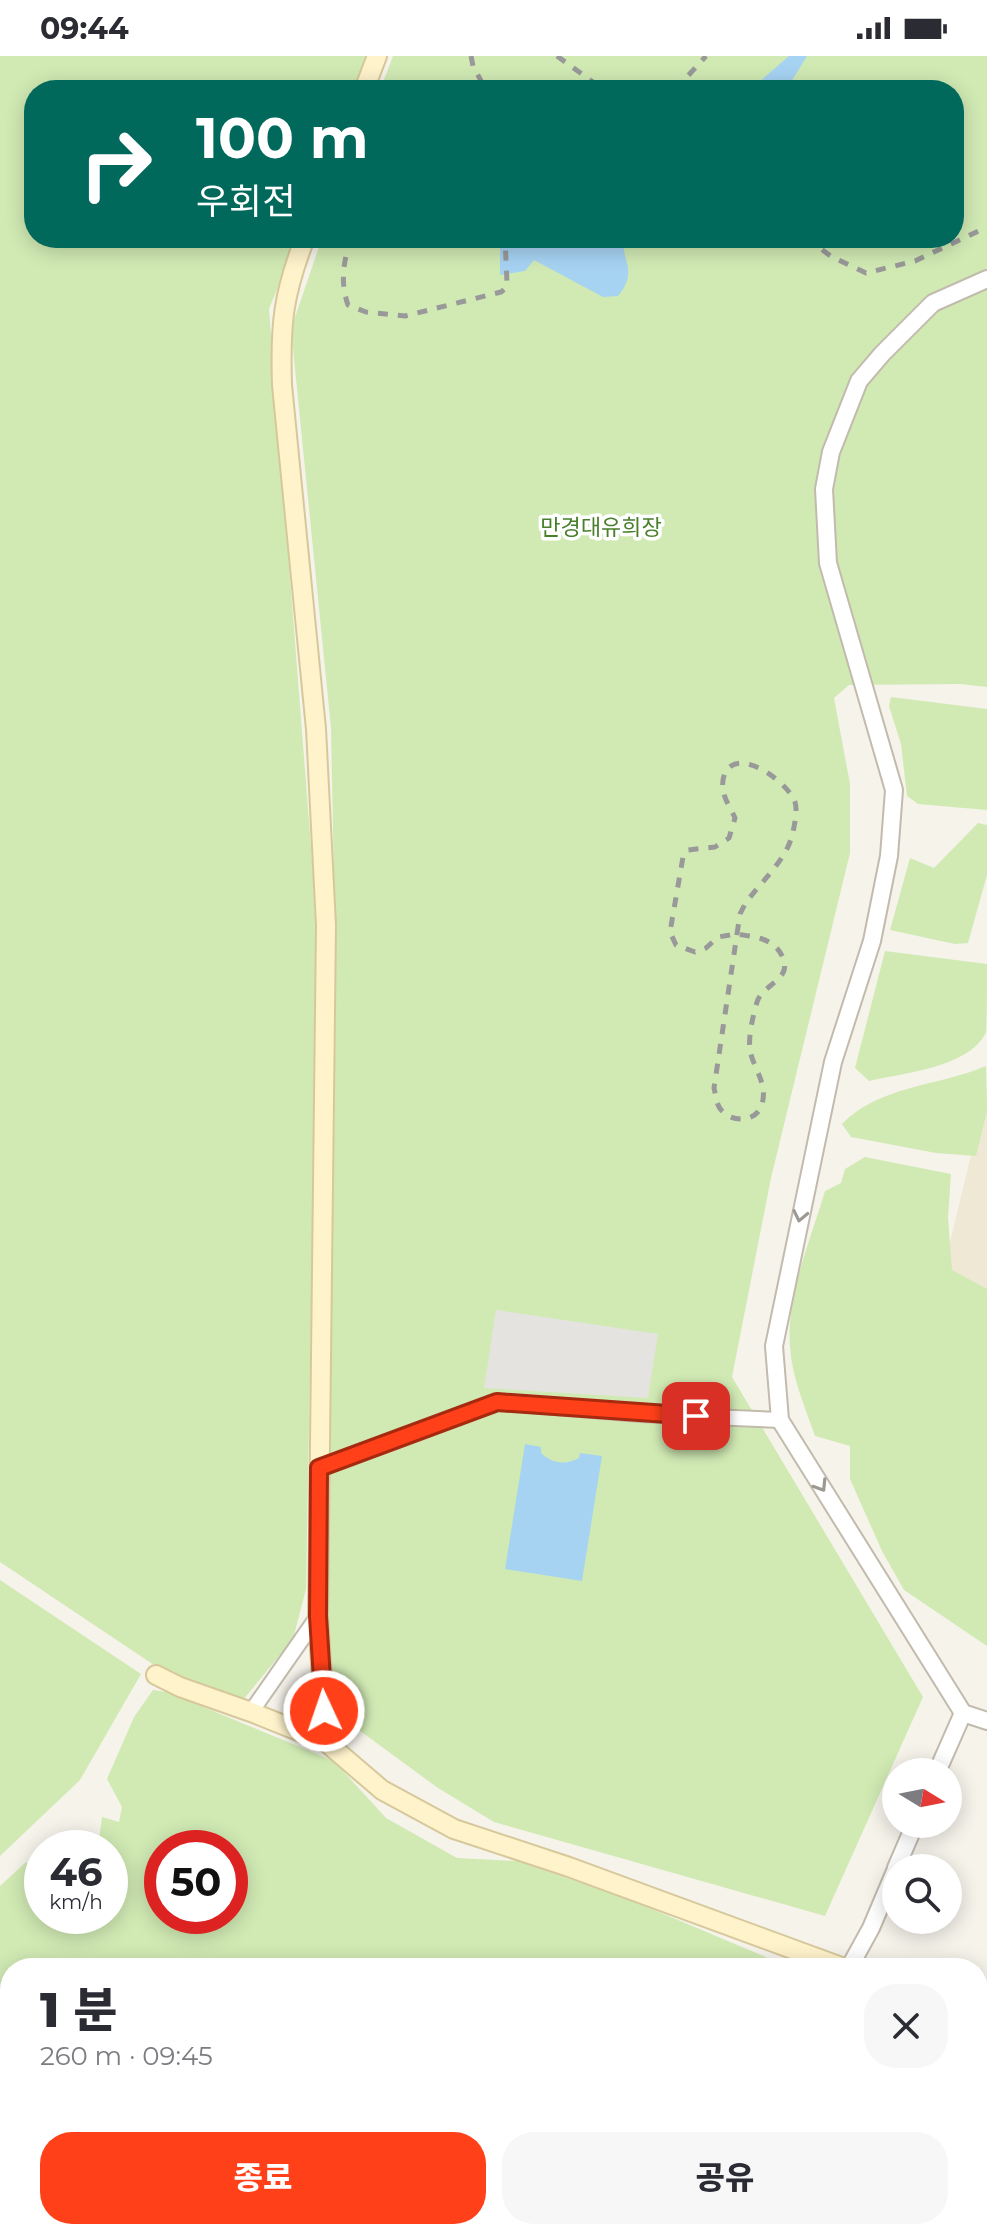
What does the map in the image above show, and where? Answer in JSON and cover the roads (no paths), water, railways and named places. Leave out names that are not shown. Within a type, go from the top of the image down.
[{"type":"main road","points":[[368,80],[377,56]]},
{"type":"main road","points":[[301,248],[281,318],[281,347],[282,385],[316,729],[326,925],[318,1616],[326,1742]]},
{"type":"main road","points":[[156,1675],[326,1742],[382,1790],[454,1829],[569,1867],[819,1958]]},
{"type":"street","points":[[987,279],[933,303],[882,354],[859,381],[831,452],[824,489],[828,563],[894,790],[889,856],[872,941],[833,1062],[774,1346],[780,1420],[963,1713],[987,1721]]},
{"type":"street","points":[[319,1468],[497,1402],[640,1414],[780,1420]]},
{"type":"street","points":[[251,1712],[318,1616]]},
{"type":"street","points":[[943,1758],[963,1713]]},
{"type":"street","points":[[853,1958],[882,1902]]},
{"type":"water","points":[[789,56],[807,56],[792,80],[761,80]]},
{"type":"water","points":[[500,248],[624,248],[628,271],[625,286],[618,296],[603,297],[534,260],[525,271],[500,275]]},
{"type":"water","points":[[525,1444],[541,1447],[541,1453],[559,1462],[579,1458],[580,1453],[602,1456],[582,1581],[505,1569]]},
{"type":"railway","points":[[471,56],[481,80]]},
{"type":"railway","points":[[557,56],[590,80]]},
{"type":"railway","points":[[684,80],[706,56]]},
{"type":"railway","points":[[964,238],[987,227]]},
{"type":"railway","points":[[348,248],[344,271],[348,305],[366,312],[405,316],[501,292],[507,283],[505,248]]},
{"type":"railway","points":[[820,248],[866,273],[915,261],[943,248]]},
{"type":"railway","points":[[737,934],[714,1088],[720,1109],[733,1118],[745,1119],[760,1110],[763,1097],[760,1077],[750,1051],[750,1033],[757,1002],[784,972],[783,958],[770,942],[737,934],[718,937],[706,948],[695,952],[676,945],[670,932],[683,857],[688,850],[715,847],[729,838],[735,818],[725,796],[723,780],[726,771],[733,765],[743,763],[775,778],[791,795],[796,810],[788,848],[745,904],[737,934]]},
{"type":"park label","name":"만경대유희장","points":[[601,527]]}]
